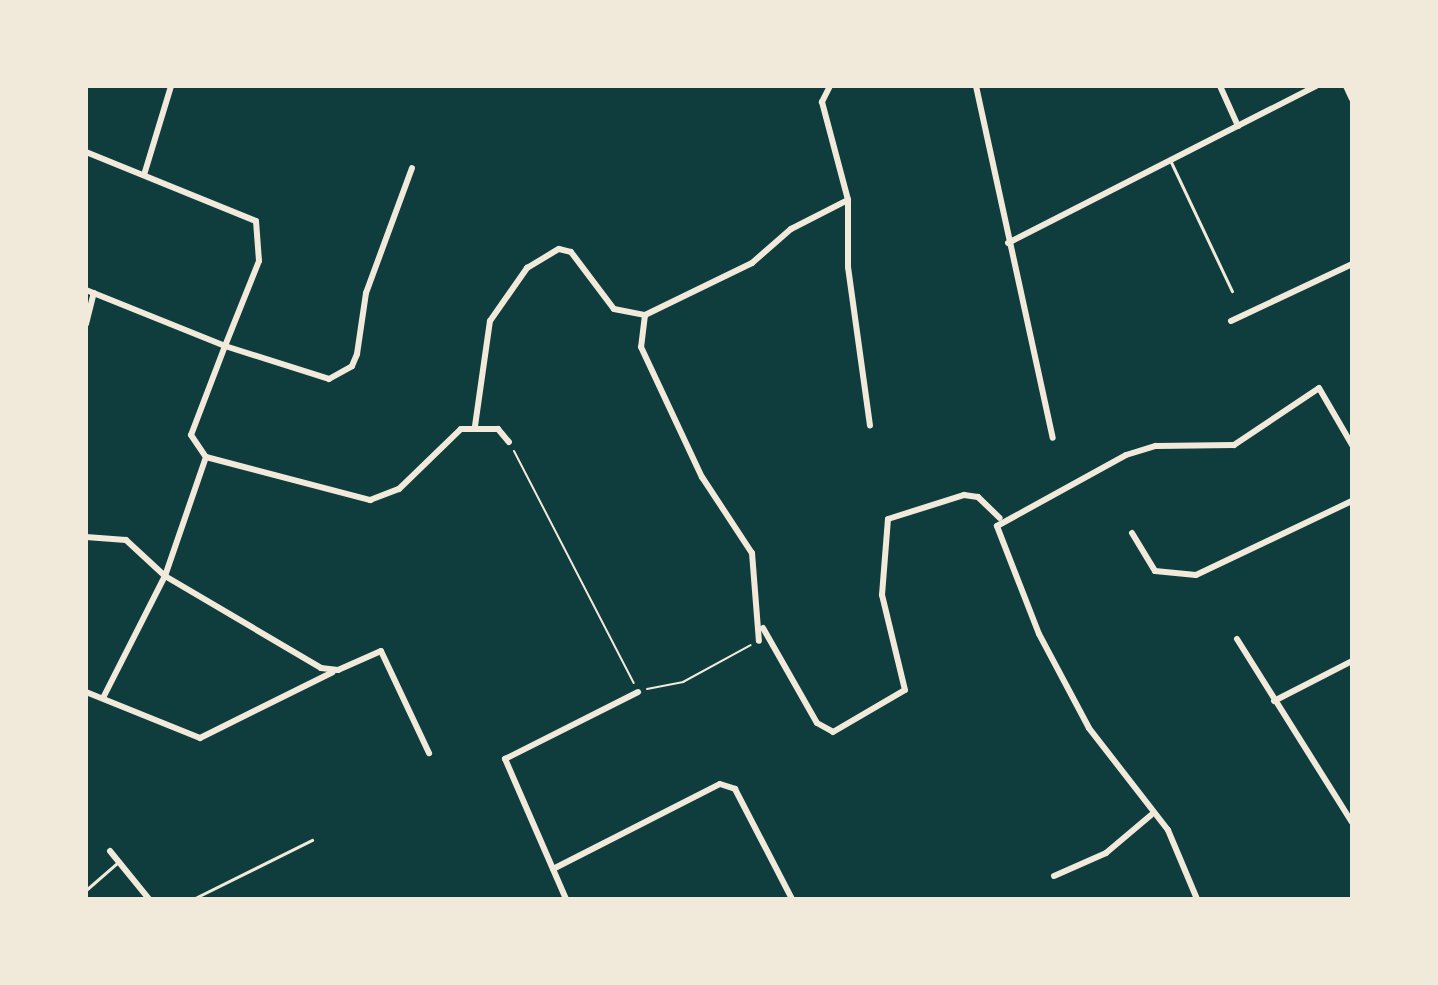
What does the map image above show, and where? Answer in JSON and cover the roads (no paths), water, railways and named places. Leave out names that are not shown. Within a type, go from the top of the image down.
[{"type":"street","points":[[144,175],[171,86]]},
{"type":"street","points":[[830,86],[822,102],[848,200],[848,267],[870,425]]},
{"type":"street","points":[[976,86],[1053,438]]},
{"type":"street","points":[[1220,86],[1238,126]]},
{"type":"street","points":[[1008,243],[1316,86]]},
{"type":"street","points":[[1346,86],[1352,99]]},
{"type":"street","points":[[86,152],[247,214],[261,231],[259,261],[191,435],[206,457],[370,500],[399,489],[451,435],[475,426],[498,429],[509,442]]},
{"type":"street","points":[[86,290],[225,346],[315,378],[341,376],[352,366],[366,293],[412,168]]},
{"type":"street","points":[[475,426],[490,321],[527,268],[559,249],[571,252],[614,309],[645,315],[752,263],[791,229],[848,200]]},
{"type":"street","points":[[1231,321],[1352,264]]},
{"type":"street","points":[[86,324],[94,293]]},
{"type":"street","points":[[645,315],[641,347],[702,477],[752,553],[763,628],[817,723],[833,732],[905,690],[882,595],[888,519],[964,495],[978,497],[1000,518],[999,534],[1039,634],[1089,728],[1151,815],[1168,830],[1197,899]]},
{"type":"street","points":[[1000,518],[1140,450],[1226,449],[1319,388],[1352,445]]},
{"type":"street","points":[[104,696],[165,576],[206,457]]},
{"type":"street","points":[[1132,533],[1155,571],[1196,575],[1351,503]]},
{"type":"street","points":[[86,537],[126,540],[165,576],[321,668],[338,670]]},
{"type":"street","points":[[759,641],[763,628]]},
{"type":"street","points":[[1237,639],[1352,822]]},
{"type":"street","points":[[86,692],[104,696],[200,738],[381,651],[429,753]]},
{"type":"street","points":[[1274,701],[1352,661]]},
{"type":"street","points":[[566,899],[505,759],[638,692]]},
{"type":"street","points":[[553,869],[720,784],[735,789],[792,899]]},
{"type":"street","points":[[1054,876],[1106,853],[1151,815]]},
{"type":"street","points":[[110,851],[149,899]]},
{"type":"lane","points":[[1170,160],[1232,291]]},
{"type":"lane","points":[[193,899],[312,840]]},
{"type":"lane","points":[[86,890],[120,861]]}]
